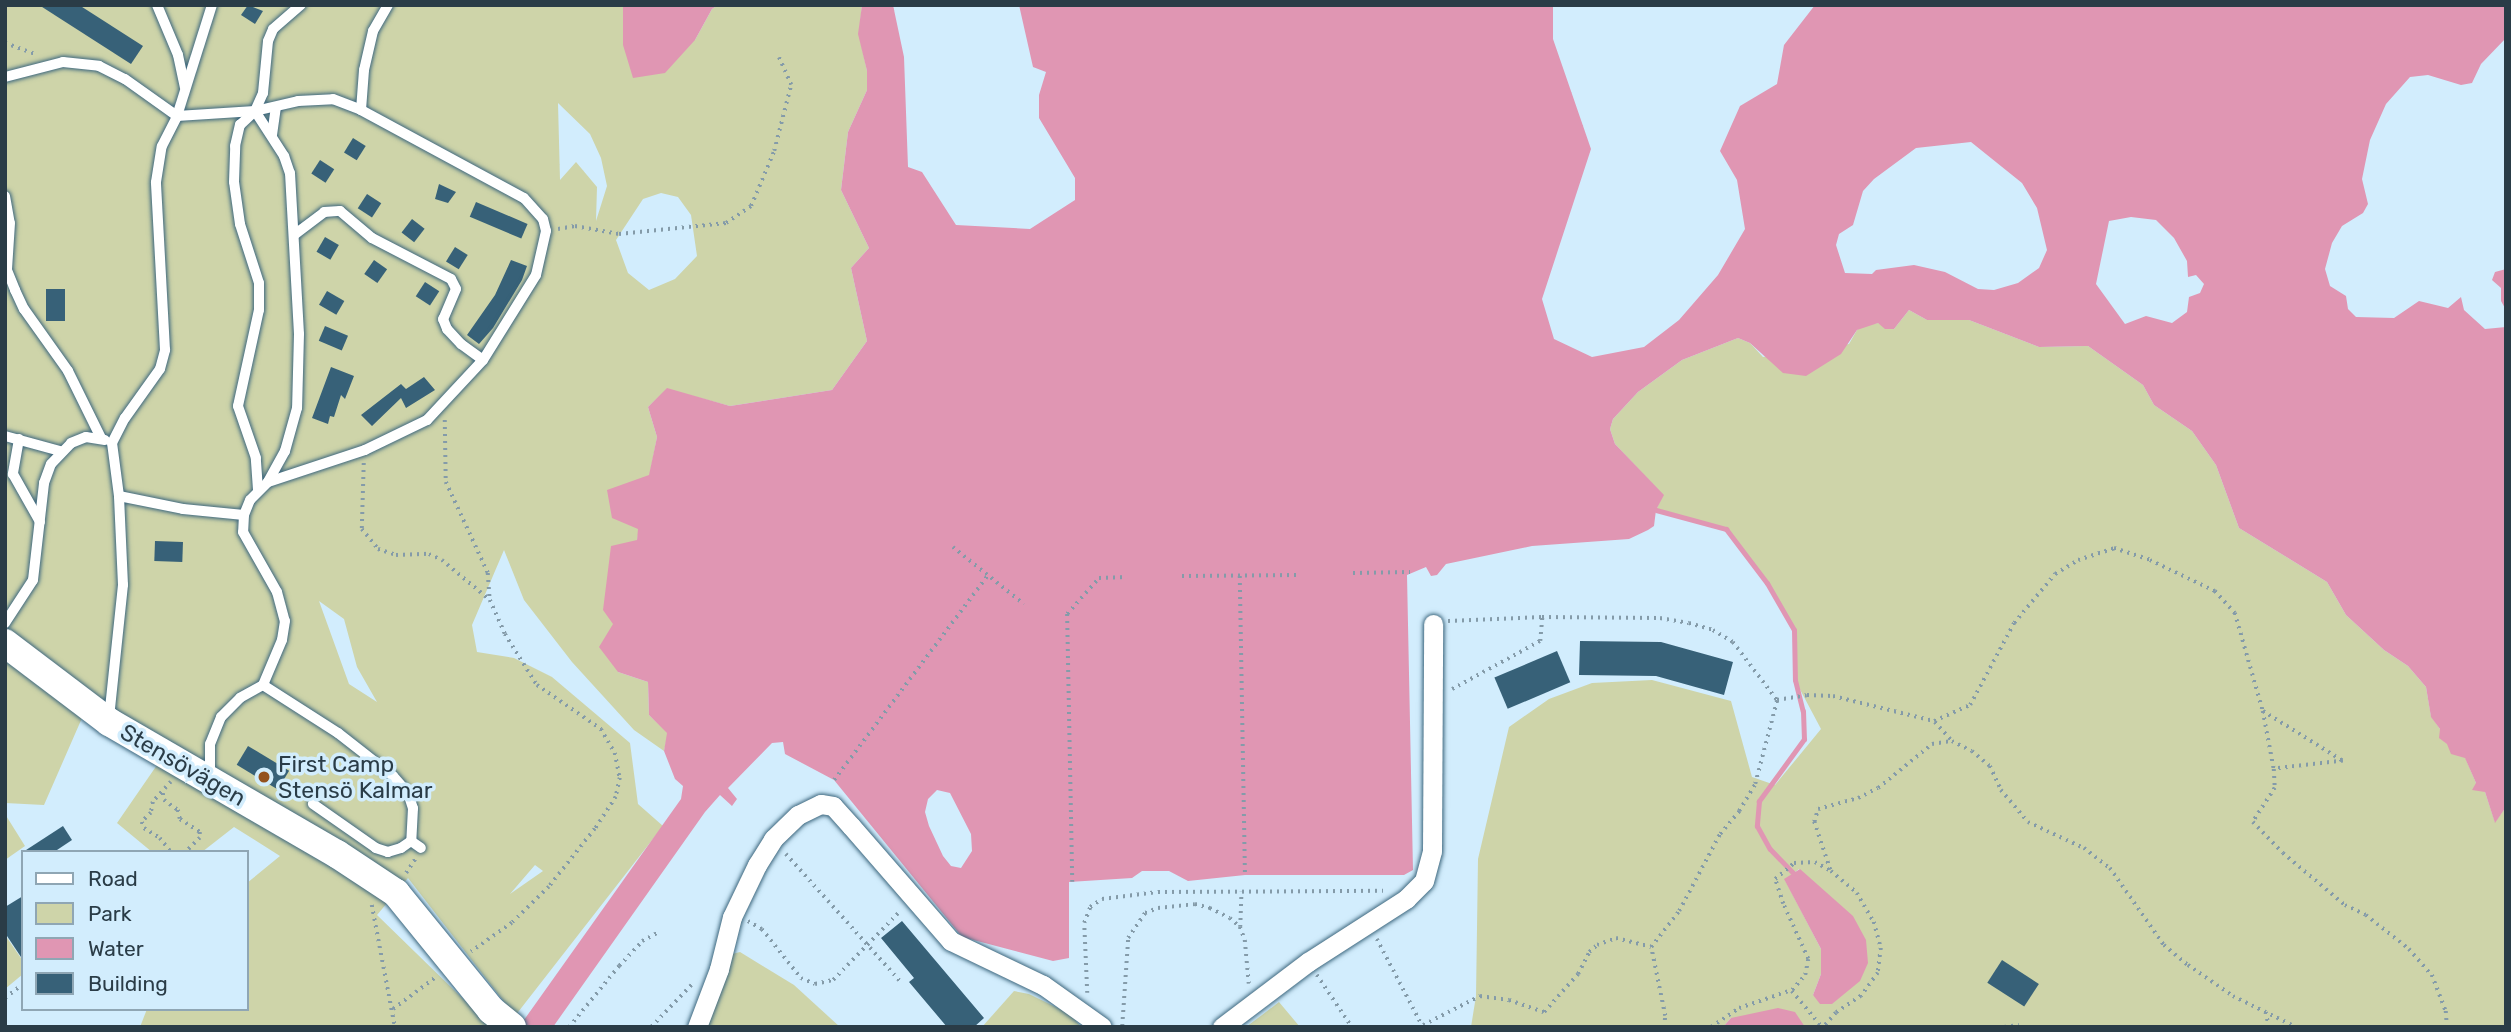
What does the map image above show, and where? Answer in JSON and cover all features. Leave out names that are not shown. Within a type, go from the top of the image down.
[{"type":"street","points":[[1222,1027],[1308,962],[1406,899],[1424,881],[1432,851],[1433,624]]},
{"type":"street","name":"Stensövägen","points":[[5,642],[109,722],[396,893],[506,1023]]},
{"type":"street","points":[[697,1027],[719,970],[732,918],[773,839],[798,815],[821,804],[832,806],[951,941],[1043,985],[1102,1027]]},
{"type":"lane","points":[[157,5],[178,55],[185,89]]},
{"type":"lane","points":[[109,722],[124,585],[119,496],[112,443],[125,418],[160,369],[165,350],[156,183],[162,146],[177,116],[212,5]]},
{"type":"lane","points":[[258,490],[256,458],[238,406],[259,310],[259,283],[240,224],[234,182],[235,146],[240,125],[255,111],[266,78],[268,41],[273,29],[301,5]]},
{"type":"lane","points":[[361,110],[364,70],[373,31],[388,5]]},
{"type":"lane","points":[[5,77],[63,62],[99,66],[125,79],[177,116],[255,111],[298,101],[333,99],[361,110],[524,198],[536,208],[546,231],[536,275],[484,360],[426,420],[365,450],[268,482],[250,500],[244,515],[243,533],[277,592],[285,621],[278,652],[263,685],[240,698],[220,717],[210,744],[210,782]]},
{"type":"lane","points":[[272,135],[275,107]]},
{"type":"lane","points":[[255,111],[272,135],[290,173],[299,334],[297,408],[285,451],[268,482]]},
{"type":"lane","points":[[5,196],[10,223],[7,270],[24,309],[68,370],[101,438]]},
{"type":"lane","points":[[294,235],[324,212],[340,211],[372,238],[451,279],[457,289],[443,319],[447,329],[461,344],[484,360]]},
{"type":"lane","points":[[5,436],[60,451]]},
{"type":"lane","points":[[5,623],[33,580],[44,483],[60,451],[86,437],[101,438],[112,443]]},
{"type":"lane","points":[[19,439],[13,474],[40,523]]},
{"type":"lane","points":[[119,496],[183,509],[244,515]]},
{"type":"lane","points":[[263,685],[356,745],[393,776],[408,793],[413,808],[411,841]]},
{"type":"lane","points":[[313,804],[376,848],[388,852],[411,841]]},
{"type":"lane","points":[[411,841],[421,848]]},
{"type":"path","points":[[5,43],[63,62]]},
{"type":"path","points":[[546,231],[575,226],[619,234],[726,223],[751,206],[774,151],[792,85],[779,58]]},
{"type":"path","points":[[393,1009],[512,923],[549,887],[616,797],[620,778],[615,753],[601,729],[537,685],[505,635],[490,600],[488,573],[446,482],[447,400]]},
{"type":"path","points":[[365,450],[362,529],[378,549],[396,555],[429,554],[442,560],[490,600]]},
{"type":"path","points":[[953,547],[1024,604]]},
{"type":"path","points":[[1934,721],[1970,705],[2014,623],[2055,574],[2078,560],[2114,548],[2150,559],[2215,591],[2235,614],[2263,710],[2274,768],[2275,788],[2253,822],[2275,846],[2345,905],[2366,915],[2409,949],[2432,975],[2446,1011],[2447,1027]]},
{"type":"path","points":[[1353,573],[1410,572]]},
{"type":"path","points":[[834,779],[988,575]]},
{"type":"path","points":[[1182,576],[1297,575]]},
{"type":"path","points":[[1240,576],[1245,875]]},
{"type":"path","points":[[1072,882],[1068,614],[1099,578],[1127,577]]},
{"type":"path","points":[[1432,691],[1457,689],[1541,641],[1542,617]]},
{"type":"path","points":[[1433,624],[1464,618],[1660,618],[1713,630],[1733,642],[1777,700]]},
{"type":"path","points":[[1777,700],[1807,695],[1833,696],[1934,721],[1952,741],[1972,751],[1990,766],[2001,790],[2028,822],[2084,848],[2110,868],[2164,945],[2233,996],[2296,1027]]},
{"type":"path","points":[[1664,1027],[1665,1016],[1651,947],[1679,911],[1720,834],[1739,811],[1755,784],[1777,700]]},
{"type":"path","points":[[2263,710],[2343,761],[2274,768]]},
{"type":"path","points":[[1831,871],[1814,822],[1818,809],[1858,798],[1878,788],[1932,744],[1952,741]]},
{"type":"path","points":[[169,850],[160,838],[144,828],[142,822],[163,793],[164,800],[178,810],[180,820],[200,832],[200,838],[188,850]]},
{"type":"path","points":[[773,839],[901,982]]},
{"type":"path","points":[[396,893],[421,848]]},
{"type":"path","points":[[1712,1027],[1739,1008],[1792,990],[1805,975],[1808,958],[1783,905],[1775,878],[1794,863],[1815,862],[1831,871],[1857,893],[1874,922],[1881,948],[1878,973],[1861,996],[1836,1013],[1823,1027],[1792,990]]},
{"type":"path","points":[[366,873],[395,1027]]},
{"type":"path","points":[[1087,1003],[1084,923],[1090,907],[1096,902],[1158,892],[1371,891],[1402,892],[1406,899]]},
{"type":"path","points":[[1241,892],[1240,927],[1248,959],[1248,994],[1251,1003]]},
{"type":"path","points":[[732,918],[752,923],[762,929],[801,978],[815,984],[833,980],[913,899]]},
{"type":"path","points":[[1122,1027],[1128,938],[1145,913],[1176,904],[1195,904],[1221,913],[1240,927]]},
{"type":"path","points":[[1368,923],[1423,1026],[1480,996],[1509,1000],[1545,1012],[1578,974],[1597,945],[1616,938],[1651,947]]},
{"type":"path","points":[[569,1027],[642,941],[659,932]]},
{"type":"path","points":[[1308,962],[1352,1027]]},
{"type":"path","points":[[651,1027],[696,980]]},
{"type":"path","points":[[5,998],[21,986]]},
{"type":"path","points":[[2266,1012],[2269,1027]]},
{"type":"path","points":[[2004,1027],[2019,1025]]},
{"type":"green space","points":[[5,5],[623,5],[623,45],[695,40],[712,9],[718,5],[862,5],[859,34],[867,71],[867,90],[848,132],[841,190],[869,248],[851,268],[867,341],[832,390],[730,406],[667,389],[648,407],[657,437],[637,540],[613,624],[618,672],[648,682],[649,715],[668,733],[664,751],[634,730],[572,662],[524,600],[504,550],[472,625],[477,652],[514,658],[552,677],[630,743],[638,804],[663,826],[515,1016],[408,878],[377,915],[492,1027],[140,1027],[146,1011],[248,1011],[248,882],[280,856],[234,827],[205,850],[150,850],[117,823],[157,765],[82,718],[44,805],[5,803]],"holes":[[[558,103],[590,134],[601,158],[607,186],[596,221],[597,187],[576,162],[560,180]],[[661,193],[678,197],[691,215],[697,256],[675,279],[649,290],[628,273],[616,240],[643,199]],[[319,601],[344,619],[357,667],[377,702],[349,684]],[[535,865],[543,871],[510,894]]]},
{"type":"green space","points":[[1909,310],[1927,320],[1969,320],[2039,347],[2088,346],[2143,385],[2154,405],[2192,431],[2216,465],[2239,528],[2327,582],[2346,615],[2384,650],[2408,666],[2426,687],[2431,716],[2440,729],[2440,738],[2465,757],[2476,783],[2485,792],[2495,822],[2506,807],[2506,1027],[1805,1027],[1731,1018],[1723,1027],[1471,1027],[1476,996],[1478,859],[1509,727],[1549,699],[1592,683],[1652,680],[1731,701],[1752,777],[1775,785],[1821,729],[1795,680],[1794,630],[1767,583],[1726,529],[1656,510],[1663,495],[1615,444],[1610,429],[1613,419],[1638,392],[1682,360],[1738,338],[1750,343],[1763,357],[1849,344],[1857,330],[1864,325],[1878,323],[1894,329]],"holes":[[[1799,869],[1822,892],[1832,1004],[1813,995],[1821,974],[1821,949],[1785,880]]]},
{"type":"green space","points":[[5,814],[25,846],[5,860]]},
{"type":"green space","points":[[5,935],[21,958],[21,976],[5,989]]},
{"type":"green space","points":[[740,952],[794,985],[840,1027],[706,1027],[728,955]]},
{"type":"green space","points":[[1014,991],[1029,994],[1070,1014],[1081,1027],[982,1027]]},
{"type":"green space","points":[[1279,1002],[1300,1027],[1246,1027],[1262,1015]]},
{"type":"water","points":[[623,5],[718,5],[712,9],[695,40],[665,73],[633,78],[623,45]]},
{"type":"water","points":[[862,5],[893,5],[904,57],[908,167],[922,172],[956,225],[1030,229],[1075,200],[1075,178],[1039,118],[1039,95],[1046,72],[1033,67],[1019,5],[1553,5],[1553,39],[1591,149],[1542,299],[1554,339],[1592,357],[1644,347],[1679,320],[1718,275],[1745,229],[1737,180],[1720,151],[1740,106],[1777,84],[1784,45],[1815,5],[2506,5],[2506,38],[2481,64],[2472,83],[2461,85],[2428,75],[2410,77],[2386,104],[2370,140],[2362,179],[2368,204],[2363,213],[2342,226],[2332,243],[2325,269],[2330,286],[2346,296],[2348,309],[2356,317],[2394,318],[2419,301],[2448,308],[2461,297],[2464,310],[2485,329],[2506,327],[2506,807],[2495,823],[2485,792],[2472,790],[2476,783],[2465,758],[2451,754],[2447,744],[2439,738],[2440,729],[2431,717],[2426,687],[2408,666],[2384,650],[2346,615],[2327,582],[2239,528],[2216,465],[2192,431],[2154,405],[2143,385],[2088,346],[2039,347],[1969,320],[1927,320],[1909,310],[1894,329],[1885,329],[1878,323],[1857,330],[1841,354],[1806,376],[1783,373],[1750,343],[1738,338],[1682,360],[1638,392],[1613,419],[1610,429],[1615,444],[1664,495],[1656,510],[1654,526],[1648,530],[1629,539],[1532,546],[1446,564],[1437,575],[1431,576],[1426,567],[1407,575],[1413,870],[1404,875],[1245,875],[1188,881],[1169,871],[1142,871],[1132,878],[1069,882],[1069,958],[1053,961],[962,937],[834,780],[785,754],[783,742],[772,743],[728,788],[737,799],[732,806],[720,795],[705,812],[553,1027],[519,1027],[681,799],[683,786],[675,779],[664,751],[667,733],[649,715],[648,682],[618,672],[599,647],[613,624],[603,610],[611,546],[637,540],[638,529],[612,518],[607,490],[649,475],[657,437],[648,407],[667,388],[730,406],[832,390],[867,341],[851,268],[869,248],[841,190],[848,132],[867,90],[867,71],[858,34]],"holes":[[[1971,142],[2022,183],[2037,208],[2047,250],[2039,268],[2018,283],[1994,290],[1978,289],[1945,272],[1914,265],[1876,270],[1872,274],[1845,273],[1836,245],[1839,234],[1853,225],[1863,191],[1874,179],[1916,148]],[[2131,217],[2156,220],[2174,238],[2187,261],[2188,277],[2196,275],[2204,284],[2200,293],[2189,297],[2187,312],[2172,323],[2146,316],[2125,324],[2096,284],[2109,221]],[[937,790],[950,793],[971,834],[972,851],[961,868],[951,866],[943,856],[925,812],[928,799]]]},
{"type":"water","points":[[2506,269],[2506,310],[2501,301],[2501,288],[2492,280],[2495,272]]},
{"type":"water","points":[[1800,869],[1853,916],[1866,940],[1868,963],[1860,981],[1832,1004],[1820,1004],[1813,995],[1821,974],[1821,949],[1784,879]]},
{"type":"water","points":[[1778,1008],[1795,1012],[1805,1027],[1723,1027],[1731,1018]]},
{"type":"building","points":[[39,5],[79,5],[143,46],[131,64]]},
{"type":"building","points":[[248,5],[263,11],[255,24],[241,15]]},
{"type":"building","points":[[353,138],[366,146],[357,160],[344,152]]},
{"type":"building","points":[[320,160],[334,169],[326,183],[311,173]]},
{"type":"building","points":[[439,184],[456,192],[448,203],[435,199]]},
{"type":"building","points":[[367,194],[381,203],[372,218],[358,208]]},
{"type":"building","points":[[476,202],[528,224],[521,239],[470,217]]},
{"type":"building","points":[[412,219],[425,229],[414,242],[402,232]]},
{"type":"building","points":[[325,237],[339,245],[330,260],[316,252]]},
{"type":"building","points":[[455,247],[468,255],[459,269],[446,261]]},
{"type":"building","points":[[374,260],[387,269],[377,283],[364,274]]},
{"type":"building","points":[[511,260],[527,266],[522,280],[493,328],[479,344],[467,335],[495,295]]},
{"type":"building","points":[[425,282],[439,291],[430,306],[416,296]]},
{"type":"building","points":[[46,289],[65,289],[65,321],[46,321]]},
{"type":"building","points":[[327,291],[344,301],[336,315],[319,305]]},
{"type":"building","points":[[325,326],[348,336],[342,350],[319,341]]},
{"type":"building","points":[[331,367],[354,376],[345,399],[341,395],[334,417],[330,416],[328,424],[312,418]]},
{"type":"building","points":[[424,377],[435,390],[406,408],[401,398],[372,426],[361,415],[401,384],[406,389]]},
{"type":"building","points":[[155,541],[183,542],[182,562],[154,561]]},
{"type":"building","points":[[1580,641],[1661,642],[1733,662],[1724,695],[1656,676],[1579,675]]},
{"type":"building","points":[[1557,651],[1570,682],[1508,709],[1494,678]]},
{"type":"building","points":[[248,746],[289,771],[278,790],[237,765]]},
{"type":"building","points":[[63,826],[72,840],[57,850],[26,850]]},
{"type":"building","points":[[21,897],[21,957],[5,933],[5,907]]},
{"type":"building","points":[[902,921],[984,1018],[974,1027],[947,1027],[909,982],[914,978],[881,938]]},
{"type":"building","points":[[2002,960],[2039,984],[2024,1007],[1987,983]]},
{"type":"waterway","points":[[1656,510],[1726,529],[1767,583],[1794,630],[1795,680],[1803,711],[1804,739],[1759,801],[1757,826],[1770,849],[1793,873]]},
{"type":"place","name":"First Camp Stensö Kalmar","points":[[264,777]]}]
